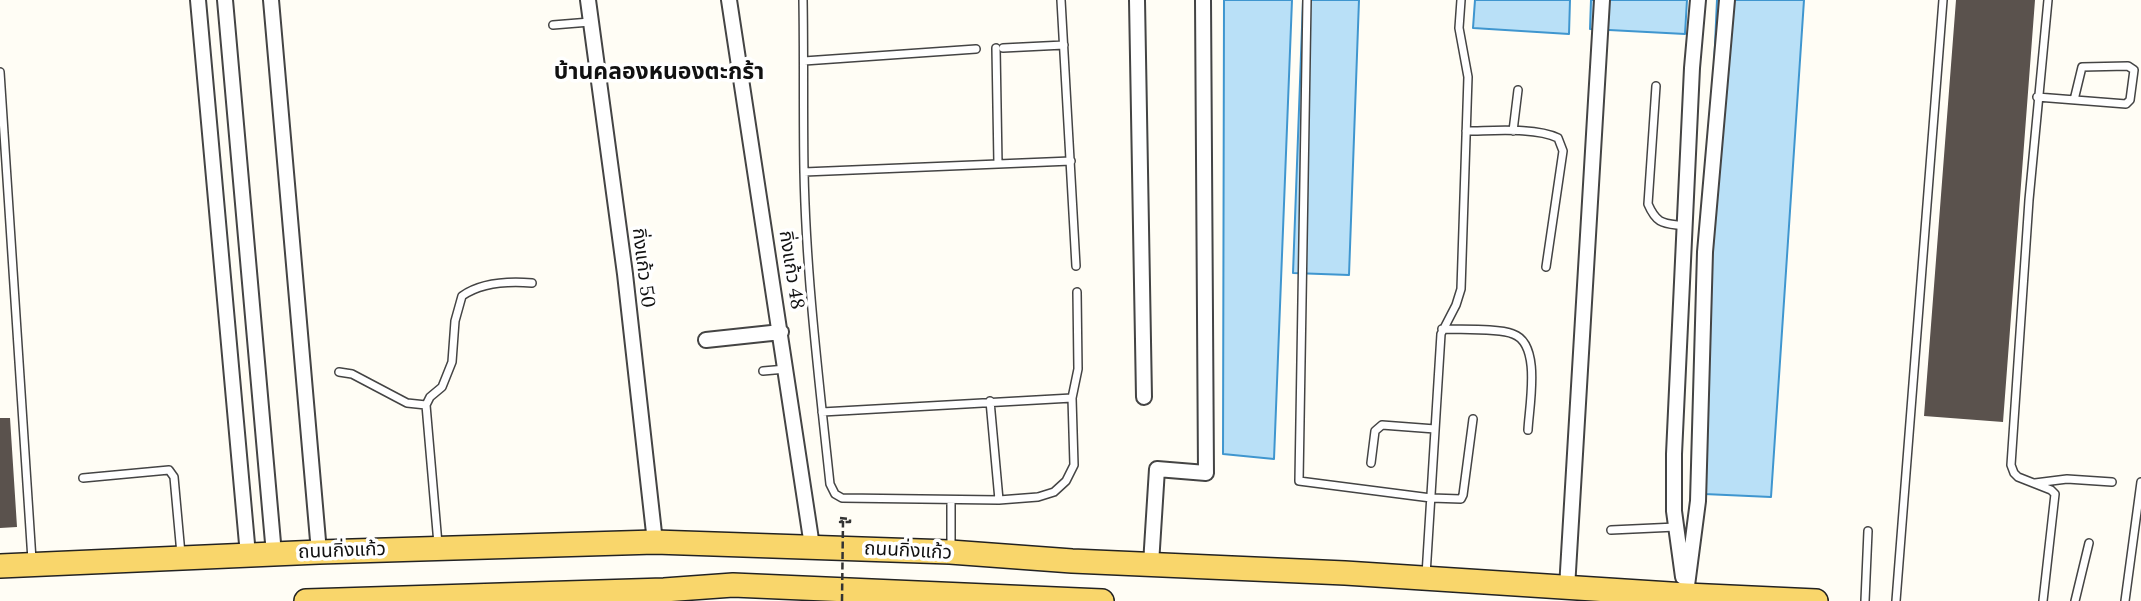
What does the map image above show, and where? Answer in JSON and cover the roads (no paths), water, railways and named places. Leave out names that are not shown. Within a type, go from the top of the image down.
[{"type":"main road","name":"ถนนกิ่งแก้ว","points":[[0,566],[318,552],[655,542],[950,552],[1426,579],[1685,598],[1816,601]]},
{"type":"main road","points":[[306,601],[515,599],[733,585],[777,590],[1102,601]]},
{"type":"street","points":[[198,0],[248,555]]},
{"type":"street","points":[[225,0],[274,554]]},
{"type":"street","points":[[271,0],[318,552]]},
{"type":"street","name":"กิ่งแก้ว 50","points":[[588,0],[625,274],[655,542]]},
{"type":"street","name":"กิ่งแก้ว 48","points":[[729,0],[812,546]]},
{"type":"street","points":[[1138,0],[1144,397]]},
{"type":"street","points":[[1151,564],[1157,470],[1206,473],[1203,0]]},
{"type":"street","points":[[1567,588],[1602,0]]},
{"type":"street","points":[[1685,598],[1676,527],[1674,454],[1692,68],[1698,0]]},
{"type":"street","points":[[1685,598],[1698,501],[1705,252],[1727,0]]},
{"type":"street","points":[[706,340],[781,332]]},
{"type":"street","points":[[515,599],[541,601]]},
{"type":"lane","points":[[803,0],[804,172],[808,253],[830,484],[835,494],[842,498],[999,500],[1038,497],[1054,492],[1066,481],[1074,465],[1072,398],[1078,369],[1077,292]]},
{"type":"lane","points":[[1061,0],[1076,266]]},
{"type":"lane","points":[[1307,0],[1299,481],[1458,500],[1463,495],[1473,419]]},
{"type":"lane","points":[[1426,579],[1443,329],[1453,313],[1461,289],[1468,77],[1459,28],[1461,0]]},
{"type":"lane","points":[[1896,601],[1943,0]]},
{"type":"lane","points":[[2043,601],[2055,494],[2018,477],[2011,465],[2037,97],[2048,0]]},
{"type":"lane","points":[[553,25],[590,22]]},
{"type":"lane","points":[[998,164],[1000,48],[1064,45]]},
{"type":"lane","points":[[804,61],[976,49]]},
{"type":"lane","points":[[2037,97],[2074,100],[2128,103],[2134,70],[2128,66],[2082,67],[2074,100]]},
{"type":"lane","points":[[0,72],[32,565]]},
{"type":"lane","points":[[1656,86],[1648,204],[1661,223],[1685,226]]},
{"type":"lane","points":[[1513,131],[1518,90]]},
{"type":"lane","points":[[1466,131],[1513,131],[1552,135],[1561,142],[1563,151],[1546,267]]},
{"type":"lane","points":[[804,172],[1071,161]]},
{"type":"lane","points":[[439,548],[426,405],[430,397],[442,387],[452,362],[455,321],[462,296],[482,286],[513,282],[532,284]]},
{"type":"lane","points":[[1443,329],[1512,333],[1526,345],[1532,366],[1528,429]]},
{"type":"lane","points":[[763,371],[787,369]]},
{"type":"lane","points":[[339,372],[352,374],[407,403],[426,405]]},
{"type":"lane","points":[[822,412],[1072,398]]},
{"type":"lane","points":[[990,401],[999,500]]},
{"type":"lane","points":[[1370,463],[1375,431],[1382,425],[1435,429]]},
{"type":"lane","points":[[83,478],[169,470],[174,477],[181,558]]},
{"type":"lane","points":[[2035,483],[2082,479],[2112,482]]},
{"type":"lane","points":[[2125,601],[2141,482]]},
{"type":"lane","points":[[950,552],[951,500]]},
{"type":"lane","points":[[1611,530],[1676,527]]},
{"type":"lane","points":[[1865,601],[1868,531]]},
{"type":"lane","points":[[2075,601],[2089,543]]},
{"type":"water","points":[[1224,0],[1292,0],[1274,459],[1223,454]]},
{"type":"water","points":[[1303,0],[1359,0],[1349,275],[1293,273]]},
{"type":"water","points":[[1475,0],[1570,0],[1569,34],[1473,28]]},
{"type":"water","points":[[1591,0],[1687,0],[1685,34],[1590,29]]},
{"type":"water","points":[[1717,0],[1804,0],[1771,497],[1704,494],[1697,448]]},
{"type":"district","name":"บ้านคลองหนองตะกร้า","points":[[659,72]]}]
